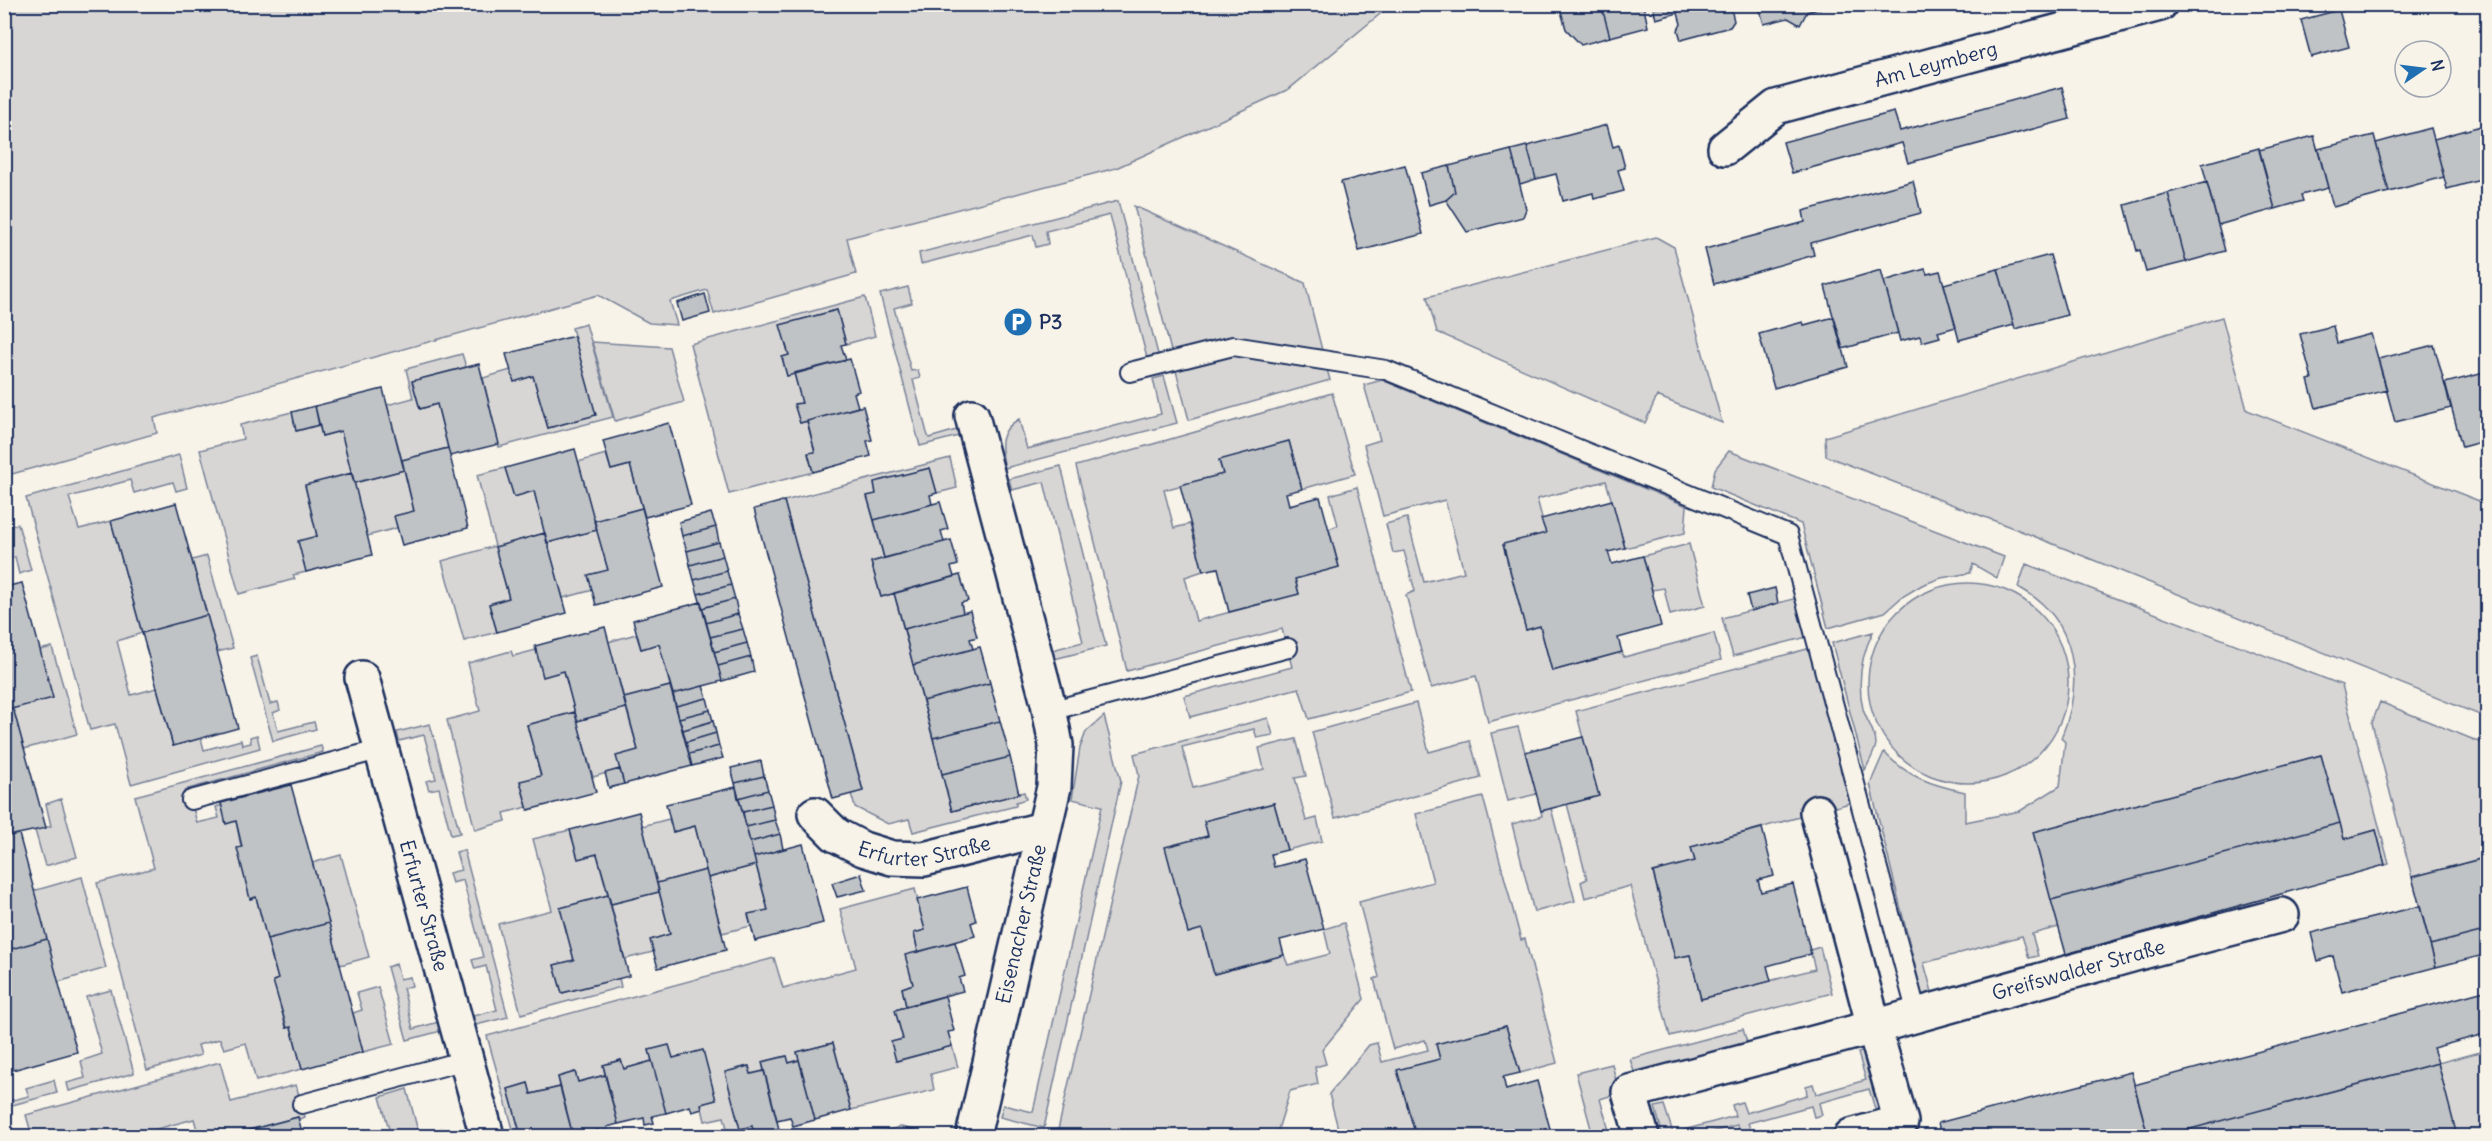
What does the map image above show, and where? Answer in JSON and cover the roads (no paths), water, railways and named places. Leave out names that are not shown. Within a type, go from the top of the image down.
[{"type":"street","name":"Am Leymberg","points":[[1725,148],[1776,107],[2160,4]]},
{"type":"street","name":"Eisenacher Straße","points":[[972,416],[1050,711],[1056,745],[1054,787],[973,1137]]},
{"type":"street","name":"Erfurter Straße","points":[[362,678],[487,1137]]},
{"type":"street","points":[[1817,812],[1901,1122],[1851,1137]]},
{"type":"street","name":"Erfurter Straße","points":[[815,814],[836,835],[863,849],[892,858],[924,859],[1043,829]]},
{"type":"street","name":"Greifswalder Straße","points":[[1642,1137],[1629,1092],[2282,915]]},
{"type":"lane","points":[[1130,372],[1233,346],[1386,370],[1788,535],[1917,1014]]},
{"type":"lane","points":[[1050,711],[1288,648]]},
{"type":"lane","points":[[191,800],[382,749]]},
{"type":"lane","points":[[302,1104],[466,1060]]},
{"type":"place","name":"P3","points":[[1018,322]]}]
